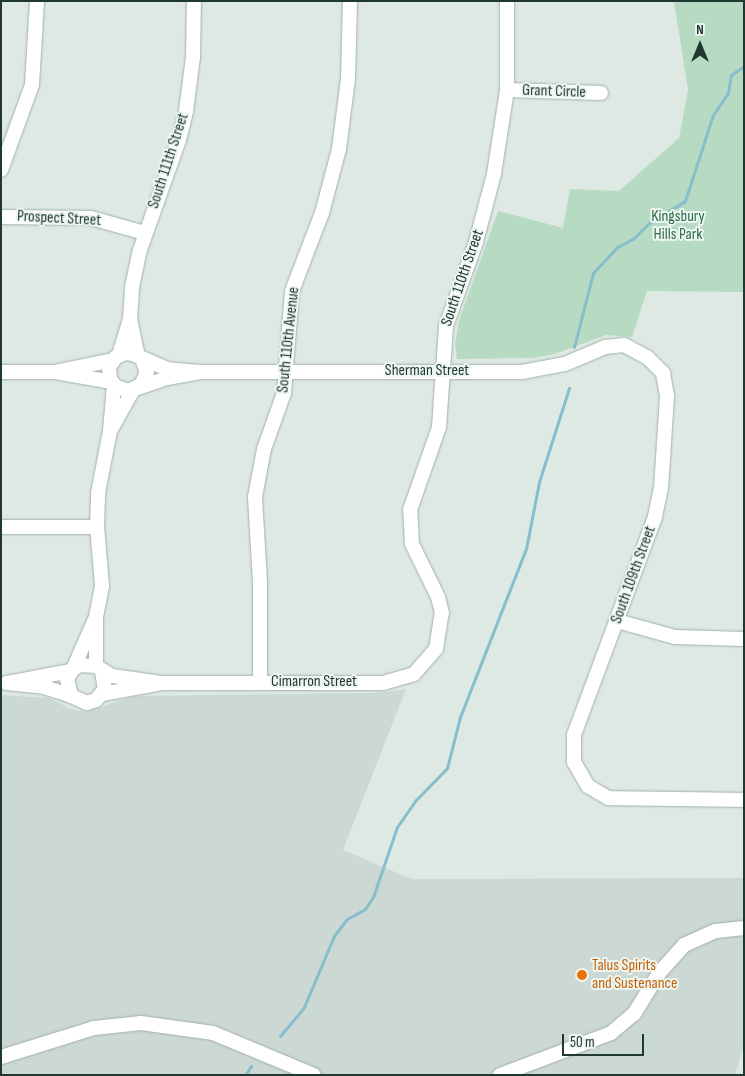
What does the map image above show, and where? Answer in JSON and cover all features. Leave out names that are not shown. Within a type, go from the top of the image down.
[{"type":"street","points":[[1,170],[32,85],[37,1]]},
{"type":"street","name":"South 111th Street","points":[[116,358],[130,319],[135,269],[145,233],[179,140],[186,111],[193,57],[194,1]]},
{"type":"street","name":"South 110th Avenue","points":[[260,682],[260,582],[254,503],[260,462],[282,402],[292,291],[322,213],[339,149],[348,79],[350,1]]},
{"type":"street","name":"South 110th Street","points":[[441,634],[442,613],[438,597],[415,554],[409,519],[414,493],[439,427],[442,371],[449,312],[476,242],[494,174],[507,90],[507,1]]},
{"type":"street","name":"Grant Circle","points":[[507,90],[601,93]]},
{"type":"street","name":"Prospect Street","points":[[1,217],[91,218],[145,233]]},
{"type":"street","name":"South 111th Street","points":[[130,319],[140,358]]},
{"type":"street","name":"Sherman Street","points":[[140,358],[167,369],[200,372],[286,372],[545,369],[583,358],[605,347],[624,345],[647,357]]},
{"type":"street","points":[[54,372],[130,353],[140,358],[147,372],[110,431]]},
{"type":"street","name":"South 109th Street","points":[[647,357],[663,373],[667,396],[661,488],[655,517],[572,744],[576,768],[591,789],[604,797],[621,800],[744,800]]},
{"type":"street","points":[[71,696],[66,685],[96,617],[102,586],[96,527],[99,478],[110,431],[113,384],[109,371],[116,358]]},
{"type":"street","points":[[1,372],[54,372],[113,384],[124,390],[135,389]]},
{"type":"street","name":"Sherman Street","points":[[135,389],[167,378],[200,372]]},
{"type":"street","points":[[1,527],[96,527]]},
{"type":"street","points":[[4,683],[44,687],[87,703],[102,694],[106,683],[99,669],[96,617]]},
{"type":"street","points":[[617,621],[653,633],[682,638],[744,639]]},
{"type":"street","name":"Cimarron Street","points":[[99,669],[123,678],[162,682],[394,681],[423,666],[436,649],[441,634]]},
{"type":"street","points":[[4,683],[72,670],[88,664],[99,669]]},
{"type":"street","name":"Cimarron Street","points":[[102,694],[127,687],[162,682]]},
{"type":"street","points":[[500,1075],[612,1033],[634,1014],[659,973],[684,945],[716,931],[744,928]]},
{"type":"street","points":[[1,1057],[94,1028],[133,1024],[166,1024],[238,1041],[314,1075]]},
{"type":"shaded area","points":[[406,689],[343,850],[412,879],[744,878],[744,1045],[735,1075],[1,1075],[1,695],[49,698],[71,709],[86,712],[134,696],[377,693]]},
{"type":"green space","name":"Kingsbury Hills Park","points":[[674,1],[744,2],[744,292],[647,291],[632,337],[606,335],[555,354],[532,358],[457,359],[455,344],[459,321],[498,211],[563,228],[570,189],[619,191],[679,138],[688,90]]},
{"type":"waterway","points":[[574,347],[593,273],[617,247],[633,239],[649,223],[685,201],[713,115],[728,93],[731,75],[744,66]]},
{"type":"waterway","points":[[280,1036],[304,1007],[334,936],[347,919],[365,909],[373,897],[397,827],[416,800],[447,768],[460,717],[526,549],[539,482],[569,388]]},
{"type":"waterway","points":[[245,1075],[251,1066]]},
{"type":"place","name":"Talus Spirits and Sustenance","points":[[582,975]]}]
